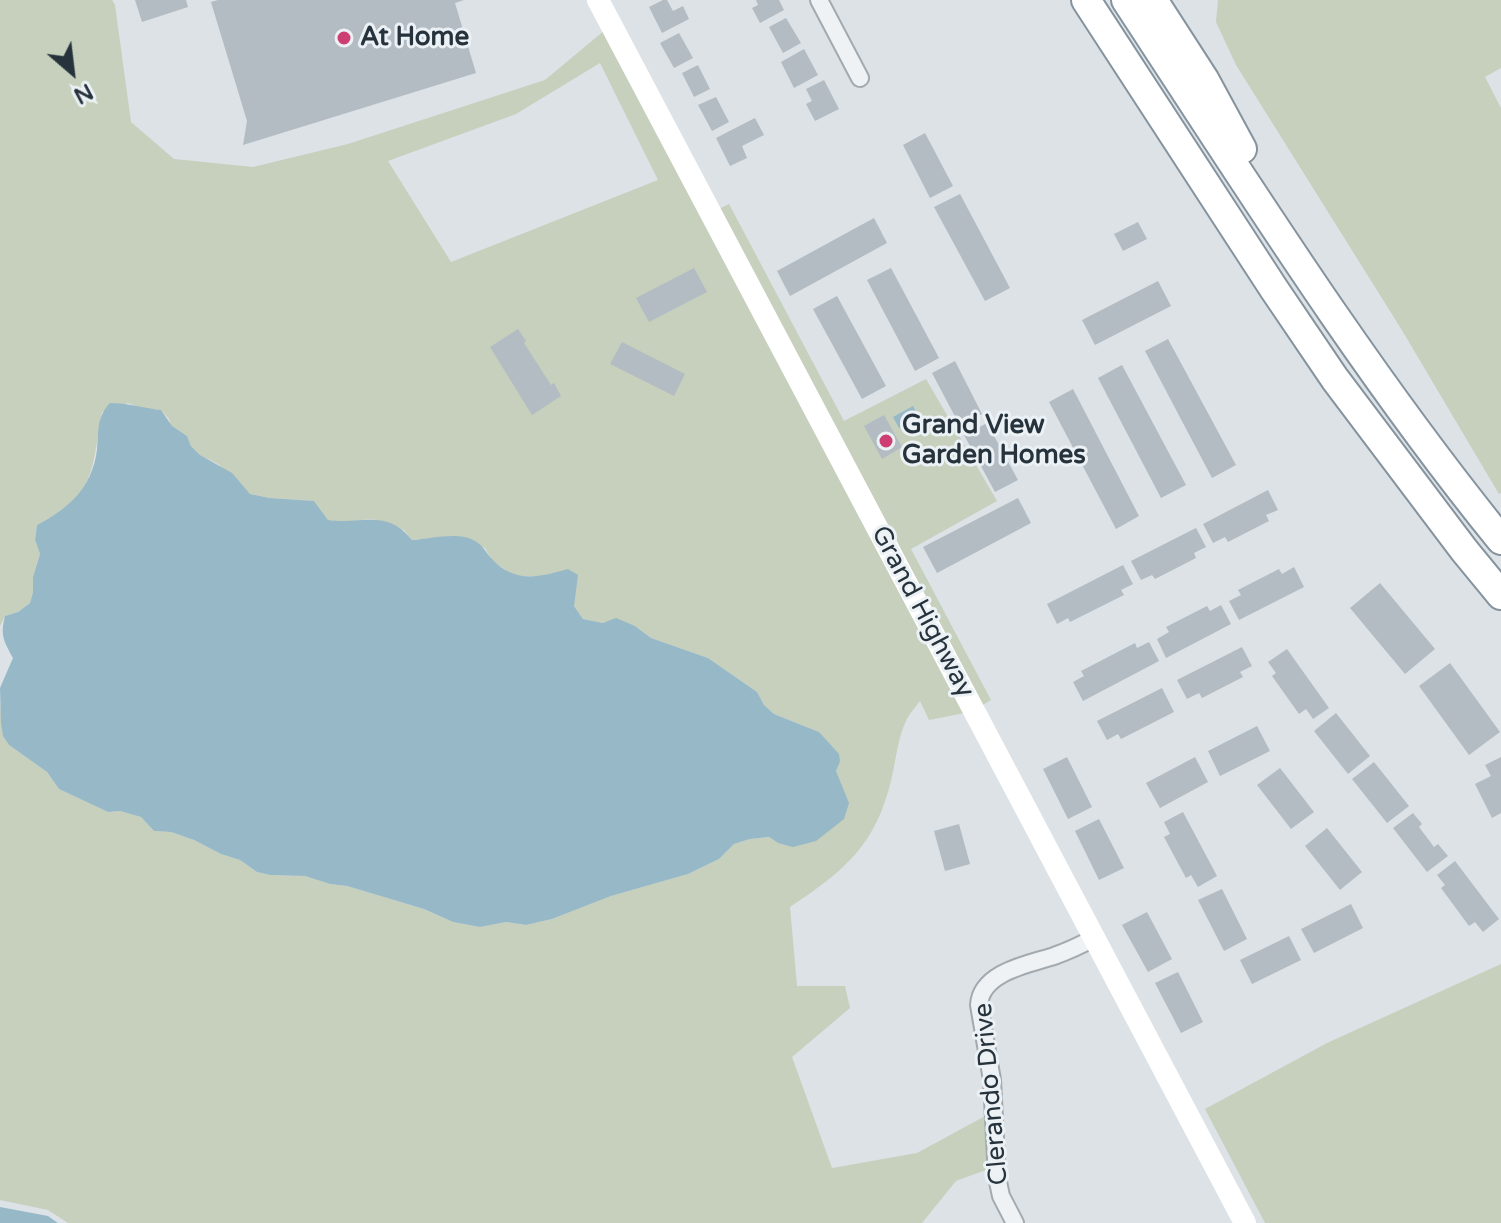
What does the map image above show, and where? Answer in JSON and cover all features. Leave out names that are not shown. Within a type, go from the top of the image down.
[{"type":"highway","points":[[1076,0],[1129,66]]},
{"type":"highway","points":[[1086,0],[1335,379],[1501,595]]},
{"type":"highway","points":[[1126,0],[1389,394],[1501,540]]},
{"type":"highway","points":[[1153,0],[1204,79],[1304,270]]},
{"type":"street","name":"Grand Highway","points":[[598,0],[1245,1223]]},
{"type":"street","points":[[819,0],[860,78]]},
{"type":"street","name":"Clerando Drive","points":[[1015,1223],[1001,1196],[997,1177],[992,1080],[979,997],[994,980],[1008,971],[1094,938]]},
{"type":"green space","points":[[0,0],[112,0],[131,122],[174,159],[253,167],[348,144],[545,80],[605,30],[965,713],[929,720],[920,701],[903,728],[884,804],[866,840],[841,868],[790,907],[797,986],[845,986],[850,1008],[792,1057],[832,1168],[917,1153],[987,1115],[1002,1164],[956,1181],[922,1223],[68,1223],[48,1210],[0,1200],[0,702],[3,735],[9,745],[47,772],[59,789],[108,812],[120,811],[141,817],[154,831],[171,832],[194,840],[240,860],[257,872],[305,876],[347,886],[424,909],[453,922],[480,927],[506,922],[526,925],[552,919],[611,896],[688,874],[719,859],[734,844],[769,837],[778,843],[841,785],[836,771],[840,762],[819,732],[774,714],[764,705],[757,692],[708,658],[651,638],[635,626],[583,619],[574,606],[568,570],[541,576],[515,577],[492,560],[485,548],[455,536],[412,540],[404,530],[373,519],[328,520],[314,501],[250,494],[218,464],[200,455],[187,436],[171,426],[161,410],[128,403],[102,412],[88,479],[71,502],[37,525],[35,540],[40,554],[30,603],[18,612],[5,616],[0,626]],"holes":[[[600,63],[658,180],[451,262],[388,161],[516,114]]]},
{"type":"green space","points":[[1218,0],[1501,0],[1501,68],[1485,77],[1501,108],[1501,493],[1236,65],[1216,22]]},
{"type":"green space","points":[[729,204],[844,421],[926,379],[997,501],[911,549],[991,700],[978,708],[717,210]]},
{"type":"green space","points":[[1501,964],[1501,1223],[1265,1223],[1205,1109],[1327,1043]]},
{"type":"water","points":[[110,403],[161,410],[172,426],[187,436],[200,455],[232,473],[250,494],[314,501],[328,520],[383,521],[393,524],[412,540],[453,536],[468,538],[480,545],[501,567],[519,575],[537,576],[568,569],[578,575],[574,606],[583,619],[603,623],[616,618],[635,626],[651,638],[708,658],[757,692],[764,705],[774,714],[819,732],[839,754],[836,771],[849,803],[844,819],[816,841],[793,847],[769,837],[750,839],[734,844],[719,859],[688,874],[611,896],[552,919],[526,925],[506,922],[480,927],[453,922],[424,909],[347,886],[305,876],[257,872],[240,860],[194,840],[171,832],[154,831],[141,817],[120,811],[108,812],[59,789],[47,772],[9,745],[3,736],[0,688],[13,658],[3,629],[5,616],[18,612],[30,603],[40,554],[35,540],[37,525],[69,504],[84,486],[94,463],[100,419]]},
{"type":"water","points":[[913,406],[925,428],[915,434],[909,423],[899,428],[893,417]]},
{"type":"water","points":[[0,1207],[48,1216],[58,1223],[0,1223]]},
{"type":"building","points":[[135,0],[186,0],[188,7],[142,22]]},
{"type":"building","name":"At Home","points":[[464,0],[455,3],[476,73],[243,145],[247,121],[211,2]]},
{"type":"building","points":[[667,0],[673,11],[683,6],[689,19],[662,33],[649,7]]},
{"type":"building","points":[[756,0],[779,0],[784,10],[760,23],[752,8],[758,5]]},
{"type":"building","points":[[786,18],[801,43],[783,53],[769,27]]},
{"type":"building","points":[[679,33],[693,58],[674,68],[660,43]]},
{"type":"building","points":[[804,49],[818,75],[794,88],[781,62]]},
{"type":"building","points":[[698,65],[710,89],[694,97],[682,73]]},
{"type":"building","points":[[824,80],[839,109],[815,121],[806,104],[812,101],[806,89]]},
{"type":"building","points":[[716,97],[729,122],[712,131],[698,105]]},
{"type":"building","points":[[755,118],[764,135],[742,146],[747,158],[730,166],[716,138]]},
{"type":"building","points":[[925,133],[953,186],[930,198],[903,145]]},
{"type":"building","points":[[960,194],[1010,288],[985,301],[934,207]]},
{"type":"building","points":[[874,218],[887,243],[790,296],[777,271]]},
{"type":"building","points":[[1138,222],[1147,239],[1123,251],[1114,234]]},
{"type":"building","points":[[694,268],[707,292],[649,322],[636,298]]},
{"type":"building","points":[[891,268],[939,358],[915,371],[867,280]]},
{"type":"building","points":[[1158,281],[1171,306],[1095,345],[1082,320]]},
{"type":"building","points":[[837,296],[886,386],[862,399],[813,309]]},
{"type":"building","points":[[518,329],[526,341],[524,343],[561,396],[532,415],[490,347]]},
{"type":"building","points":[[1168,339],[1236,465],[1212,478],[1145,351]]},
{"type":"building","points":[[622,342],[685,374],[674,396],[610,364]]},
{"type":"building","points":[[955,361],[982,414],[960,426],[932,373]]},
{"type":"building","points":[[1122,365],[1186,485],[1161,498],[1098,378]]},
{"type":"building","points":[[1073,389],[1139,516],[1116,529],[1049,402]]},
{"type":"building","points":[[884,415],[902,447],[882,459],[864,426]]},
{"type":"building","points":[[987,423],[1018,480],[995,492],[964,435]]},
{"type":"building","points":[[1268,490],[1278,510],[1266,515],[1269,521],[1228,542],[1225,537],[1213,543],[1203,524]]},
{"type":"building","points":[[1018,498],[1031,523],[937,573],[923,547]]},
{"type":"building","points":[[1196,528],[1206,547],[1194,553],[1196,558],[1155,579],[1152,575],[1141,580],[1131,561]]},
{"type":"building","points":[[1123,565],[1133,584],[1121,590],[1124,595],[1070,622],[1068,618],[1057,624],[1047,604]]},
{"type":"building","points":[[1294,567],[1304,587],[1239,620],[1229,601],[1241,595],[1238,590],[1279,569],[1282,574]]},
{"type":"building","points":[[1380,583],[1435,649],[1405,674],[1350,608]]},
{"type":"building","points":[[1221,605],[1231,624],[1166,658],[1157,639],[1169,632],[1166,627],[1207,606],[1210,611]]},
{"type":"building","points":[[1149,642],[1159,661],[1083,701],[1073,682],[1084,676],[1081,671],[1135,643],[1137,648]]},
{"type":"building","points":[[1242,647],[1252,666],[1240,672],[1243,677],[1202,698],[1199,693],[1187,699],[1177,680]]},
{"type":"building","points":[[1287,649],[1329,708],[1313,719],[1306,709],[1299,714],[1272,676],[1276,673],[1268,662]]},
{"type":"building","points":[[1450,663],[1500,732],[1469,755],[1419,686]]},
{"type":"building","points":[[1162,688],[1174,712],[1121,739],[1118,734],[1107,740],[1097,721]]},
{"type":"building","points":[[1336,713],[1370,756],[1348,774],[1314,731]]},
{"type":"building","points":[[1257,726],[1270,751],[1220,776],[1208,751]]},
{"type":"building","points":[[1067,757],[1092,807],[1068,819],[1043,769]]},
{"type":"building","points":[[1195,757],[1208,782],[1160,808],[1146,783]]},
{"type":"building","points":[[1501,757],[1501,813],[1492,818],[1475,784],[1491,776],[1485,765]]},
{"type":"building","points":[[1374,762],[1409,806],[1387,823],[1352,779]]},
{"type":"building","points":[[1280,768],[1314,812],[1291,829],[1257,785]]},
{"type":"building","points":[[1183,812],[1217,876],[1198,887],[1191,875],[1186,878],[1164,837],[1170,834],[1164,822]]},
{"type":"building","points":[[1413,813],[1434,847],[1438,844],[1448,856],[1427,872],[1393,828]]},
{"type":"building","points":[[1099,819],[1124,868],[1099,880],[1075,831]]},
{"type":"building","points":[[959,824],[970,864],[945,871],[934,831]]},
{"type":"building","points":[[1327,828],[1362,872],[1340,890],[1305,846]]},
{"type":"building","points":[[1455,861],[1499,919],[1483,932],[1475,922],[1469,926],[1441,888],[1445,885],[1437,875]]},
{"type":"building","points":[[1222,889],[1247,939],[1224,951],[1198,900]]},
{"type":"building","points":[[1351,904],[1363,928],[1314,953],[1301,929]]},
{"type":"building","points":[[1147,912],[1172,959],[1148,972],[1122,925]]},
{"type":"building","points":[[1289,936],[1301,960],[1252,984],[1240,960]]},
{"type":"building","points":[[1178,972],[1203,1022],[1181,1033],[1155,983]]},
{"type":"place","name":"At Home","points":[[344,38]]},
{"type":"place","name":"Grand View Garden Homes","points":[[886,441]]}]
